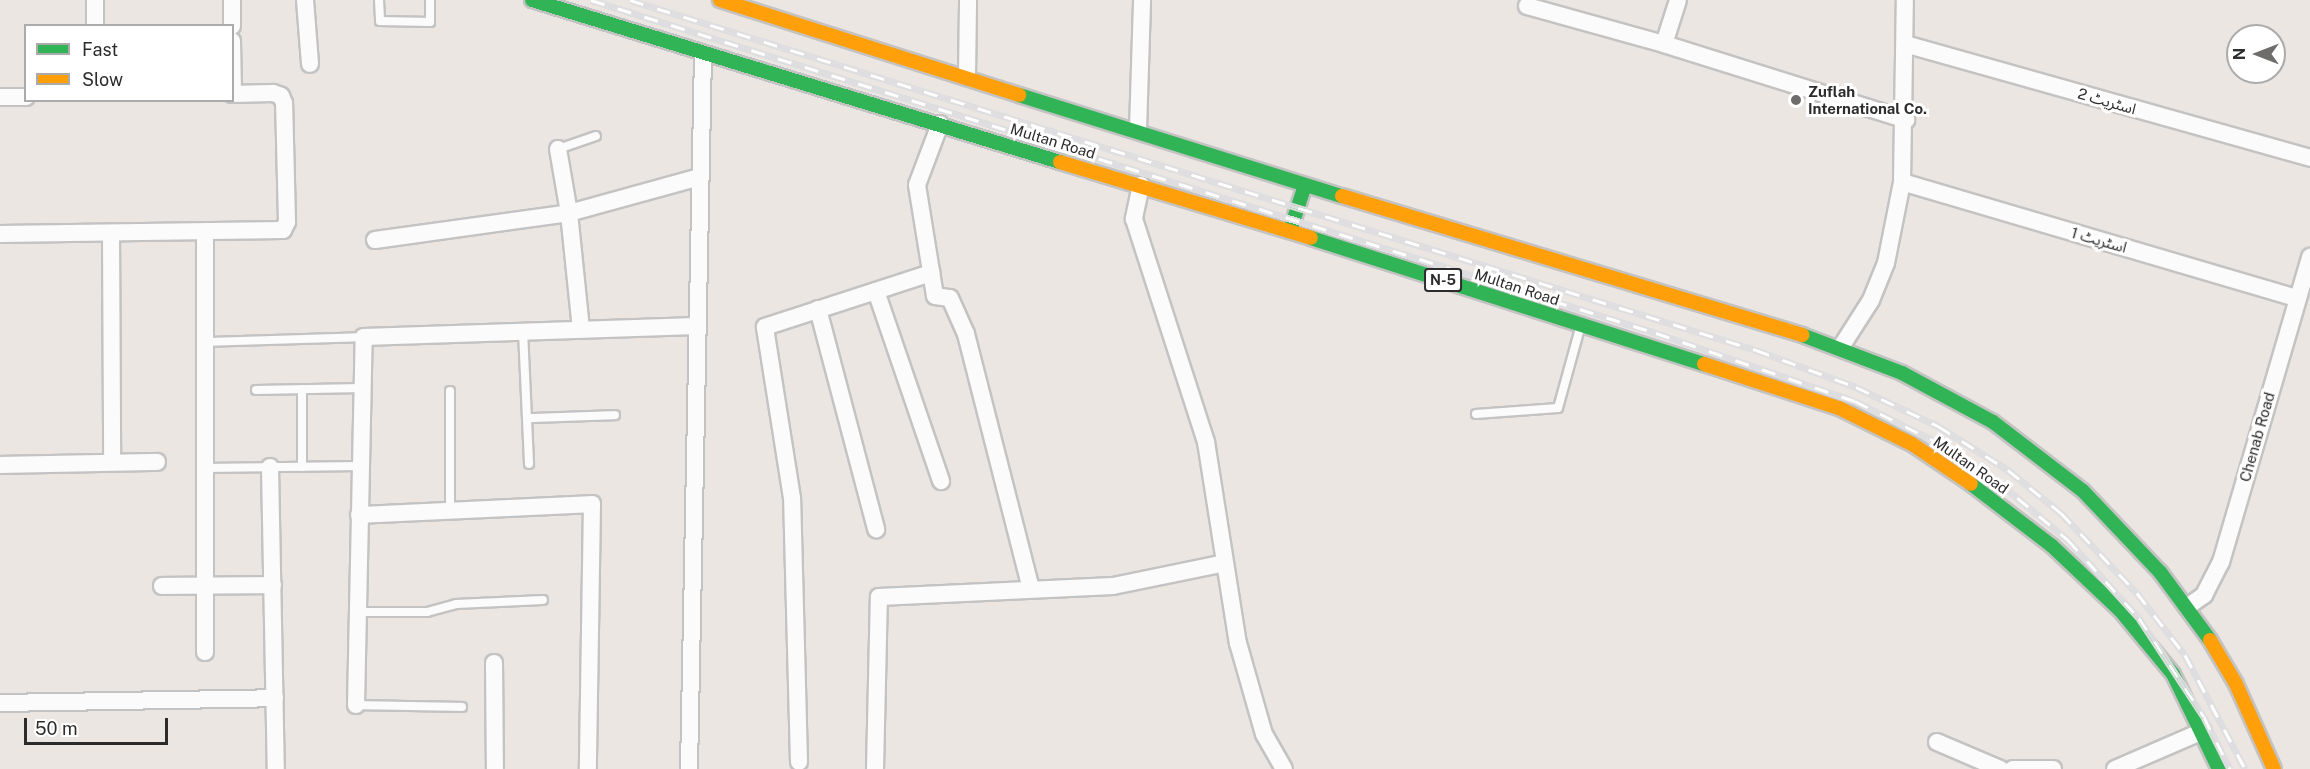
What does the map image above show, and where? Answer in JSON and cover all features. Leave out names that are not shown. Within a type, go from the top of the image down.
[{"type":"main road","name":"Multan Road","points":[[532,0],[703,55],[940,124],[1290,231],[1839,408],[1912,444],[2052,546],[2120,610],[2172,674],[2203,731],[2219,769]]},
{"type":"main road","points":[[720,0],[967,75],[1305,185],[1841,347],[1945,395],[1993,422],[2038,454],[2106,514],[2187,607],[2236,684],[2274,769]]},
{"type":"main road","points":[[1290,231],[1305,185]]},
{"type":"street","points":[[95,0],[95,24]]},
{"type":"street","points":[[232,0],[232,24]]},
{"type":"street","points":[[305,0],[310,64]]},
{"type":"street","points":[[967,75],[968,0]]},
{"type":"street","points":[[1138,130],[1142,0]]},
{"type":"street","points":[[1664,44],[1678,0]]},
{"type":"street","points":[[1841,347],[1870,300],[1886,263],[1902,183],[1906,120],[1905,0]]},
{"type":"street","points":[[1527,6],[1664,44],[1906,120]]},
{"type":"street","name":"اسٹریٹ 2","points":[[1905,44],[2310,158]]},
{"type":"street","points":[[689,769],[703,55]]},
{"type":"street","points":[[0,234],[274,233],[283,230],[287,222],[284,103],[281,96],[273,93],[234,94]]},
{"type":"street","points":[[0,97],[24,97]]},
{"type":"street","points":[[940,124],[917,185],[935,296],[950,298],[966,334],[1030,589]]},
{"type":"street","points":[[558,149],[569,213],[581,329]]},
{"type":"street","points":[[375,240],[569,213],[700,177]]},
{"type":"street","name":"اسٹریٹ 1","points":[[1902,183],[2296,298]]},
{"type":"street","points":[[1141,185],[1134,219],[1206,442],[1238,643],[1264,734],[1284,769]]},
{"type":"street","points":[[205,233],[205,651]]},
{"type":"street","points":[[111,234],[112,462]]},
{"type":"street","name":"Chenab Road","points":[[2187,607],[2204,595],[2221,562],[2296,298],[2310,257]]},
{"type":"street","points":[[799,762],[792,498],[765,327],[931,273]]},
{"type":"street","points":[[876,291],[941,481]]},
{"type":"street","points":[[818,309],[876,529]]},
{"type":"street","points":[[356,705],[364,337],[696,326]]},
{"type":"street","points":[[0,465],[157,462]]},
{"type":"street","points":[[270,467],[276,769]]},
{"type":"street","points":[[359,515],[592,504],[588,769]]},
{"type":"street","points":[[875,769],[879,597],[1113,585],[1225,563]]},
{"type":"street","points":[[162,585],[273,585]]},
{"type":"street","points":[[494,663],[495,769]]},
{"type":"street","points":[[0,703],[274,698]]},
{"type":"street","points":[[2115,769],[2203,731]]},
{"type":"street","points":[[1937,742],[2000,769]]},
{"type":"street","points":[[2013,769],[2053,769]]},
{"type":"lane","points":[[379,0],[380,21],[430,22],[430,0]]},
{"type":"lane","points":[[558,149],[596,136]]},
{"type":"lane","points":[[1476,414],[1558,408],[1581,325]]},
{"type":"lane","points":[[523,331],[530,418],[529,464]]},
{"type":"lane","points":[[205,342],[364,337]]},
{"type":"lane","points":[[256,390],[363,388]]},
{"type":"lane","points":[[302,389],[302,467]]},
{"type":"lane","points":[[450,391],[450,511]]},
{"type":"lane","points":[[530,418],[615,415]]},
{"type":"lane","points":[[205,468],[360,466]]},
{"type":"lane","points":[[357,612],[427,612],[456,604],[543,600]]},
{"type":"lane","points":[[356,705],[462,706]]},
{"type":"railway","points":[[591,0],[1656,333],[1855,401],[1936,442],[1996,480],[2068,540],[2139,618],[2204,717],[2230,769]]},
{"type":"railway","points":[[630,0],[1756,350],[1856,387],[1938,426],[2008,470],[2061,513],[2137,593],[2185,655],[2245,769]]},
{"type":"traffic: fast","points":[[532,0],[1060,162]]},
{"type":"traffic: fast","points":[[1019,95],[1342,196]]},
{"type":"traffic: fast","points":[[1290,231],[1305,185]]},
{"type":"traffic: fast","points":[[1311,238],[1704,364]]},
{"type":"traffic: fast","points":[[1802,335],[1902,373],[1993,422],[2083,491],[2160,572],[2210,640]]},
{"type":"traffic: fast","points":[[1971,484],[2052,546],[2120,610],[2173,674],[2219,769]]},
{"type":"traffic: slow","points":[[720,0],[1019,95]]},
{"type":"traffic: slow","points":[[1060,162],[1311,238]]},
{"type":"traffic: slow","points":[[1342,196],[1802,335]]},
{"type":"traffic: slow","points":[[1704,364],[1839,408],[1912,444],[1971,484]]},
{"type":"traffic: slow","points":[[2210,640],[2236,684],[2274,769]]},
{"type":"place","name":"Zuflah International Co.","points":[[1796,100]]}]
